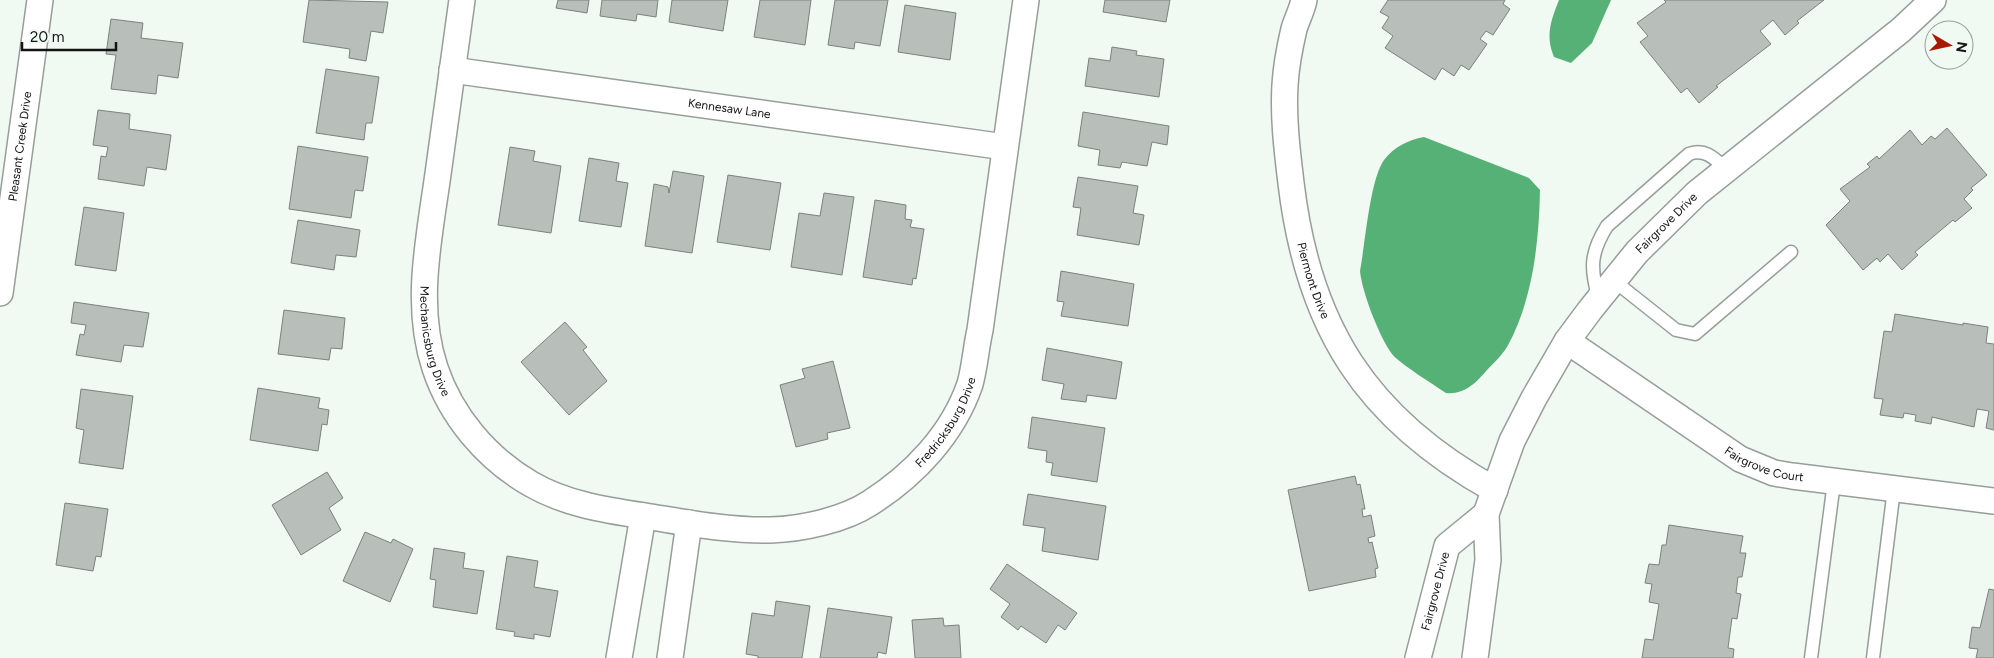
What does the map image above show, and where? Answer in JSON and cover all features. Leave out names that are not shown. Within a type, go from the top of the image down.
[{"type":"street","name":"Pleasant Creek Drive","points":[[0,293],[40,0]]},
{"type":"street","name":"Mechanicsburg Drive","points":[[462,0],[424,281],[427,343],[445,394],[456,413],[481,445],[526,481],[572,502],[689,524]]},
{"type":"street","name":"Fredricksburg Drive","points":[[689,524],[772,530],[831,520],[869,504],[883,495],[913,470],[942,438],[955,416],[971,380],[1026,0]]},
{"type":"street","name":"Piermont Drive","points":[[1304,0],[1294,29],[1285,83],[1285,137],[1294,211],[1303,256],[1321,308],[1335,338],[1363,381],[1383,406],[1420,442],[1462,472],[1495,490]]},
{"type":"street","name":"Fairgrove Drive","points":[[1475,658],[1488,560],[1486,514],[1512,441],[1567,341],[1606,290],[1669,220],[1697,194],[1901,30],[1933,0]]},
{"type":"street","name":"Kennesaw Lane","points":[[452,70],[1005,147]]},
{"type":"street","name":"Fairgrove Court","points":[[1567,341],[1740,459],[1774,473],[1994,501]]},
{"type":"street","name":"Fairgrove Drive","points":[[1418,658],[1447,546],[1486,514]]},
{"type":"street","points":[[619,658],[643,516]]},
{"type":"street","points":[[670,658],[689,524]]},
{"type":"lane","points":[[1727,170],[1711,155],[1696,151],[1689,154],[1607,226],[1600,236],[1593,257],[1592,273],[1606,290],[1676,330],[1696,334],[1791,252]]},
{"type":"lane","points":[[1811,658],[1834,482]]},
{"type":"lane","points":[[1873,658],[1894,489]]},
{"type":"shaded area","points":[[1559,0],[1611,0],[1592,43],[1571,63],[1554,57],[1551,49],[1550,28]]},
{"type":"shaded area","points":[[1424,137],[1529,178],[1540,190],[1533,270],[1529,290],[1516,329],[1505,350],[1478,379],[1464,390],[1452,393],[1446,393],[1392,354],[1372,314],[1360,271],[1369,213],[1379,169],[1388,155],[1397,148],[1407,142]]},
{"type":"building","points":[[309,0],[388,2],[383,33],[371,31],[366,61],[349,58],[350,49],[303,42]]},
{"type":"building","points":[[558,0],[589,0],[587,13],[556,8]]},
{"type":"building","points":[[602,0],[658,0],[656,17],[637,14],[636,21],[600,16]]},
{"type":"building","points":[[672,0],[728,0],[723,31],[669,22]]},
{"type":"building","points":[[760,0],[811,0],[805,45],[754,37]]},
{"type":"building","points":[[835,0],[888,0],[880,46],[855,42],[854,49],[828,45]]},
{"type":"building","points":[[1105,0],[1170,0],[1166,22],[1103,12]]},
{"type":"building","points":[[1388,0],[1505,0],[1503,4],[1510,9],[1493,35],[1486,31],[1480,39],[1487,44],[1469,70],[1461,65],[1454,76],[1442,68],[1435,80],[1385,48],[1393,36],[1382,28],[1389,17],[1380,12]]},
{"type":"building","points":[[1664,0],[1824,0],[1797,21],[1799,23],[1785,35],[1773,20],[1760,31],[1771,44],[1716,86],[1718,87],[1699,103],[1687,88],[1681,93],[1640,42],[1648,36],[1637,23],[1666,2]]},
{"type":"building","points":[[905,5],[956,13],[950,60],[898,52]]},
{"type":"building","points":[[111,19],[143,23],[141,38],[183,43],[178,78],[158,75],[156,94],[111,89],[116,55],[106,54]]},
{"type":"building","points":[[1112,47],[1137,51],[1136,55],[1164,59],[1159,97],[1085,86],[1089,58],[1110,61]]},
{"type":"building","points":[[326,69],[379,77],[372,123],[366,123],[364,140],[316,133]]},
{"type":"building","points":[[98,110],[130,114],[129,129],[171,135],[166,170],[147,167],[144,186],[98,179],[101,156],[106,157],[108,147],[93,145]]},
{"type":"building","points":[[1083,112],[1169,126],[1167,145],[1152,142],[1147,166],[1122,162],[1120,168],[1098,165],[1100,150],[1078,146]]},
{"type":"building","points":[[1947,128],[1987,175],[1971,188],[1973,190],[1964,199],[1972,208],[1955,222],[1953,220],[1915,252],[1918,255],[1902,270],[1888,254],[1880,262],[1877,258],[1863,270],[1826,225],[1850,201],[1840,189],[1870,167],[1867,164],[1877,156],[1879,159],[1910,130],[1922,145],[1931,136],[1935,139]]},
{"type":"building","points":[[298,146],[368,157],[363,191],[355,190],[351,218],[289,209]]},
{"type":"building","points":[[510,147],[535,151],[533,161],[561,166],[551,233],[498,225]]},
{"type":"building","points":[[589,158],[619,163],[616,181],[628,183],[621,227],[579,221]]},
{"type":"building","points":[[673,171],[704,176],[692,253],[645,246],[654,184],[668,187],[669,193]]},
{"type":"building","points":[[728,175],[781,183],[770,250],[717,242]]},
{"type":"building","points":[[1078,177],[1138,186],[1133,213],[1144,215],[1139,245],[1077,235],[1081,208],[1073,207]]},
{"type":"building","points":[[824,193],[854,197],[842,275],[791,267],[799,213],[820,216]]},
{"type":"building","points":[[875,200],[906,205],[905,219],[912,220],[910,227],[924,229],[916,279],[913,278],[912,285],[863,277]]},
{"type":"building","points":[[84,207],[124,213],[116,271],[75,265]]},
{"type":"building","points":[[298,220],[360,230],[356,257],[336,255],[334,270],[291,263]]},
{"type":"building","points":[[1061,271],[1134,284],[1128,326],[1061,316],[1064,302],[1057,301]]},
{"type":"building","points":[[74,302],[149,313],[143,347],[124,345],[121,362],[76,355],[80,334],[84,335],[86,325],[71,323]]},
{"type":"building","points":[[284,310],[345,318],[342,349],[331,348],[329,360],[278,354]]},
{"type":"building","points":[[1895,314],[1988,327],[1986,343],[1994,344],[1994,430],[1986,428],[1989,411],[1977,409],[1974,427],[1932,417],[1931,424],[1915,421],[1916,415],[1904,413],[1903,418],[1880,415],[1883,399],[1874,398],[1884,331],[1892,332]]},
{"type":"building","points":[[565,322],[587,347],[583,350],[607,381],[569,415],[521,362]]},
{"type":"building","points":[[1047,348],[1122,362],[1116,399],[1087,395],[1086,402],[1061,399],[1064,384],[1042,380]]},
{"type":"building","points":[[833,361],[850,428],[827,433],[828,439],[796,447],[780,385],[805,378],[802,369]]},
{"type":"building","points":[[258,388],[320,398],[318,408],[329,410],[327,425],[322,424],[318,451],[250,440]]},
{"type":"building","points":[[81,389],[133,396],[123,469],[79,463],[84,430],[76,428]]},
{"type":"building","points":[[1032,417],[1105,428],[1097,482],[1051,475],[1053,463],[1046,462],[1047,451],[1028,448]]},
{"type":"building","points":[[327,472],[343,498],[329,508],[341,530],[301,555],[272,505]]},
{"type":"building","points":[[1355,476],[1357,485],[1360,484],[1365,509],[1362,509],[1363,517],[1371,515],[1375,536],[1368,538],[1369,543],[1372,542],[1378,568],[1375,569],[1376,577],[1309,591],[1288,490]]},
{"type":"building","points":[[1028,494],[1106,506],[1098,560],[1042,551],[1045,528],[1023,525]]},
{"type":"building","points":[[65,503],[108,509],[101,557],[96,556],[93,571],[56,565]]},
{"type":"building","points":[[1669,525],[1743,536],[1740,553],[1746,553],[1742,577],[1738,577],[1736,593],[1741,594],[1737,619],[1732,618],[1728,648],[1734,649],[1733,658],[1642,658],[1645,639],[1653,640],[1659,604],[1649,602],[1652,584],[1645,583],[1649,564],[1659,565],[1662,545],[1666,545]]},
{"type":"building","points":[[365,532],[391,543],[393,539],[413,549],[390,602],[343,581]]},
{"type":"building","points":[[434,548],[465,553],[463,568],[484,571],[477,614],[433,607],[436,580],[430,579]]},
{"type":"building","points":[[507,556],[538,561],[534,587],[558,591],[550,637],[534,634],[534,639],[514,636],[515,632],[496,629]]},
{"type":"building","points":[[1007,564],[1077,613],[1065,630],[1058,625],[1046,643],[1021,626],[1018,630],[1001,617],[1010,604],[990,589]]},
{"type":"building","points":[[1989,589],[1994,590],[1994,658],[1976,658],[1978,649],[1969,648],[1972,627],[1980,628]]},
{"type":"building","points":[[776,601],[810,606],[802,658],[758,658],[758,656],[746,654],[752,613],[774,616]]},
{"type":"building","points":[[828,608],[892,617],[886,654],[878,652],[877,658],[820,658]]},
{"type":"building","points":[[943,618],[944,626],[959,625],[961,658],[915,658],[912,620]]}]
